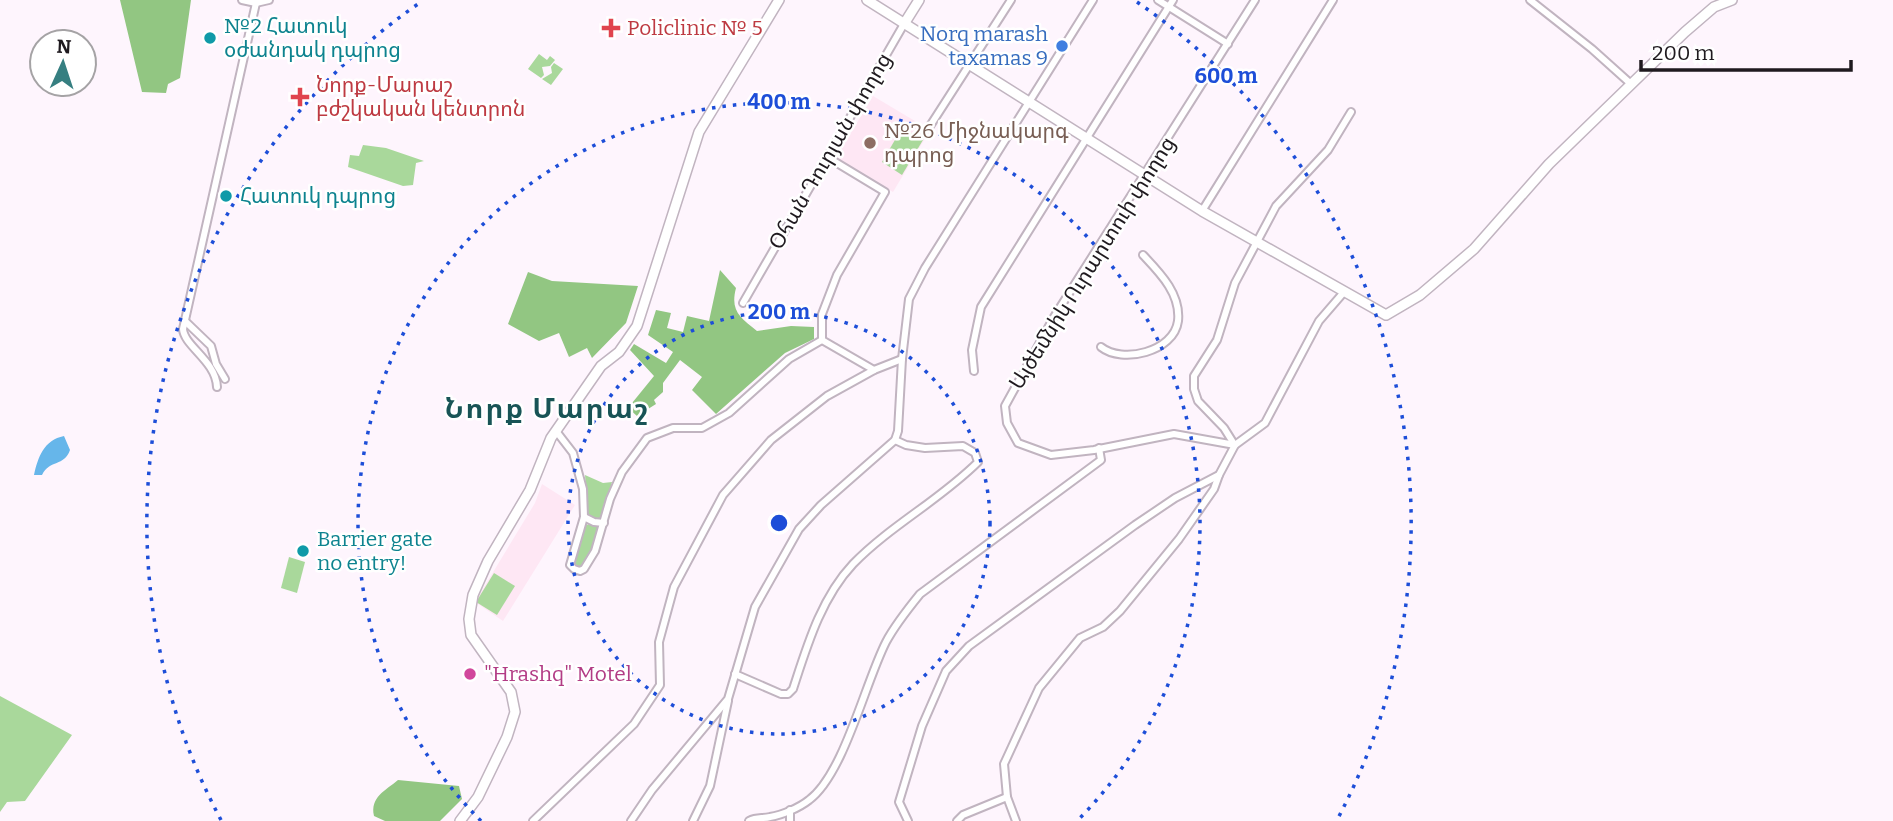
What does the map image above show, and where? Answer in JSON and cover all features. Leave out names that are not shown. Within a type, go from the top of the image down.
[{"type":"main road","points":[[460,821],[478,797],[507,737],[515,712],[511,692],[471,635],[471,601],[488,561],[530,490],[556,430],[601,366],[619,352],[637,326],[699,132],[779,0]]},
{"type":"main road","points":[[867,0],[1202,211],[1386,315],[1420,295],[1474,249],[1549,164],[1631,84],[1714,7],[1732,0]]},
{"type":"main road","name":"Օհան Դուրյան փողոց","points":[[904,24],[919,0]]},
{"type":"street","points":[[242,0],[256,3],[269,0]]},
{"type":"street","points":[[930,126],[1011,0]]},
{"type":"street","points":[[693,821],[710,786],[728,699],[754,607],[799,529],[821,505],[895,440],[909,299],[1093,0]]},
{"type":"street","points":[[1158,0],[1171,3],[1228,44]]},
{"type":"street","name":"Այծեմնիկ Ուրարտուի փողոց","points":[[1099,448],[1051,455],[1018,443],[1007,423],[1005,406],[1047,328],[1255,0]]},
{"type":"street","points":[[1202,211],[1333,0]]},
{"type":"street","points":[[1530,0],[1631,84]]},
{"type":"street","points":[[1714,7],[1724,0]]},
{"type":"street","points":[[217,387],[217,380],[203,356],[183,335],[184,321],[256,3]]},
{"type":"street","points":[[974,371],[972,350],[981,307],[1171,3]]},
{"type":"street","name":"Օհան Դուրյան փողոց","points":[[743,303],[904,24]]},
{"type":"street","points":[[1235,445],[1224,428],[1198,401],[1194,376],[1217,340],[1235,283],[1276,206],[1328,150],[1351,112]]},
{"type":"street","points":[[822,340],[822,314],[836,275],[885,192],[827,158]]},
{"type":"street","points":[[1101,347],[1119,355],[1138,354],[1162,344],[1176,328],[1177,309],[1170,288],[1165,278],[1143,255]]},
{"type":"street","points":[[1016,821],[1007,797],[1004,764],[1039,688],[1080,638],[1103,627],[1120,611],[1179,539],[1214,489],[1235,445],[1265,422],[1319,321],[1344,292]]},
{"type":"street","points":[[184,321],[211,346],[216,364],[225,379]]},
{"type":"street","points":[[556,430],[573,453],[583,489],[584,517],[570,562],[571,567],[584,569],[595,551],[610,499],[622,472],[647,439],[673,428],[702,428],[729,413],[789,359],[822,340]]},
{"type":"street","points":[[822,340],[874,370]]},
{"type":"street","points":[[533,821],[626,732],[660,685],[659,642],[674,587],[723,495],[771,440],[827,396],[874,370],[902,359]]},
{"type":"street","points":[[749,821],[758,817],[767,820],[808,802],[825,786],[885,643],[920,594],[1101,460],[1099,448],[1174,434],[1235,445]]},
{"type":"street","points":[[735,674],[781,694],[788,694],[793,689],[823,608],[852,566],[888,533],[977,465],[978,457],[963,446],[925,447],[906,445],[895,440]]},
{"type":"street","points":[[908,821],[899,802],[922,726],[946,671],[969,646],[1135,525],[1175,498],[1219,475]]},
{"type":"street","points":[[584,517],[604,523]]},
{"type":"street","points":[[631,821],[652,790],[728,699]]},
{"type":"street","points":[[957,821],[963,815],[1007,797]]},
{"type":"street","points":[[790,810],[790,821]]},
{"type":"shaded area","points":[[873,96],[930,130],[893,192],[836,158]]},
{"type":"shaded area","points":[[542,484],[575,505],[503,621],[475,602],[535,503]]},
{"type":"green space","points":[[120,0],[191,0],[180,78],[168,84],[166,93],[142,92]]},
{"type":"green space","points":[[539,54],[547,60],[550,56],[555,60],[550,66],[542,67],[544,75],[541,78],[528,69]]},
{"type":"green space","points":[[554,63],[563,69],[551,85],[542,79],[552,73],[551,67]]},
{"type":"green space","points":[[902,128],[923,140],[902,175],[882,162]]},
{"type":"green space","points":[[363,145],[386,148],[424,161],[416,163],[413,185],[403,186],[348,167],[350,155],[359,156]]},
{"type":"green space","points":[[720,270],[736,288],[734,302],[738,313],[757,331],[791,326],[814,327],[814,339],[785,353],[716,414],[692,390],[702,377],[680,360],[663,383],[663,392],[654,400],[656,404],[637,416],[628,408],[654,376],[630,350],[634,344],[666,363],[673,352],[648,335],[656,310],[671,313],[667,328],[683,332],[687,316],[709,321]]},
{"type":"green space","points":[[528,272],[552,281],[638,286],[626,323],[592,358],[587,348],[569,357],[559,333],[539,341],[508,324]]},
{"type":"green space","points":[[585,475],[603,483],[612,482],[602,520],[588,516]]},
{"type":"green space","points":[[586,525],[597,525],[600,529],[591,554],[579,568],[573,565]]},
{"type":"green space","points":[[289,557],[305,562],[297,593],[281,588]]},
{"type":"green space","points":[[494,573],[515,586],[497,615],[476,602]]},
{"type":"green space","points":[[0,696],[72,735],[25,801],[7,802],[0,812]]},
{"type":"green space","points":[[398,780],[459,786],[462,799],[440,821],[385,821],[374,816],[376,799]]},
{"type":"water","points":[[64,436],[70,450],[64,459],[49,467],[42,475],[34,475],[43,450],[51,441]]},
{"type":"place","name":"Policlinic № 5","points":[[611,28]]},
{"type":"place","name":"№2 Հատուկ օժանդակ դպրոց","points":[[210,38]]},
{"type":"place","name":"Norq marash taxamas 9","points":[[1062,46]]},
{"type":"place","name":"Նորք-Մարաշ բժշկական կենտրոն","points":[[300,97]]},
{"type":"place","name":"№26 Միջնակարգ դպրոց","points":[[870,143]]},
{"type":"place","name":"Հատուկ դպրոց","points":[[226,196]]},
{"type":"place","name":"Barrier gate no entry!","points":[[303,551]]},
{"type":"place","name":"\"Hrashq\" Motel","points":[[470,674]]},
{"type":"district","name":"Նորք Մարաշ","points":[[547,408]]}]
